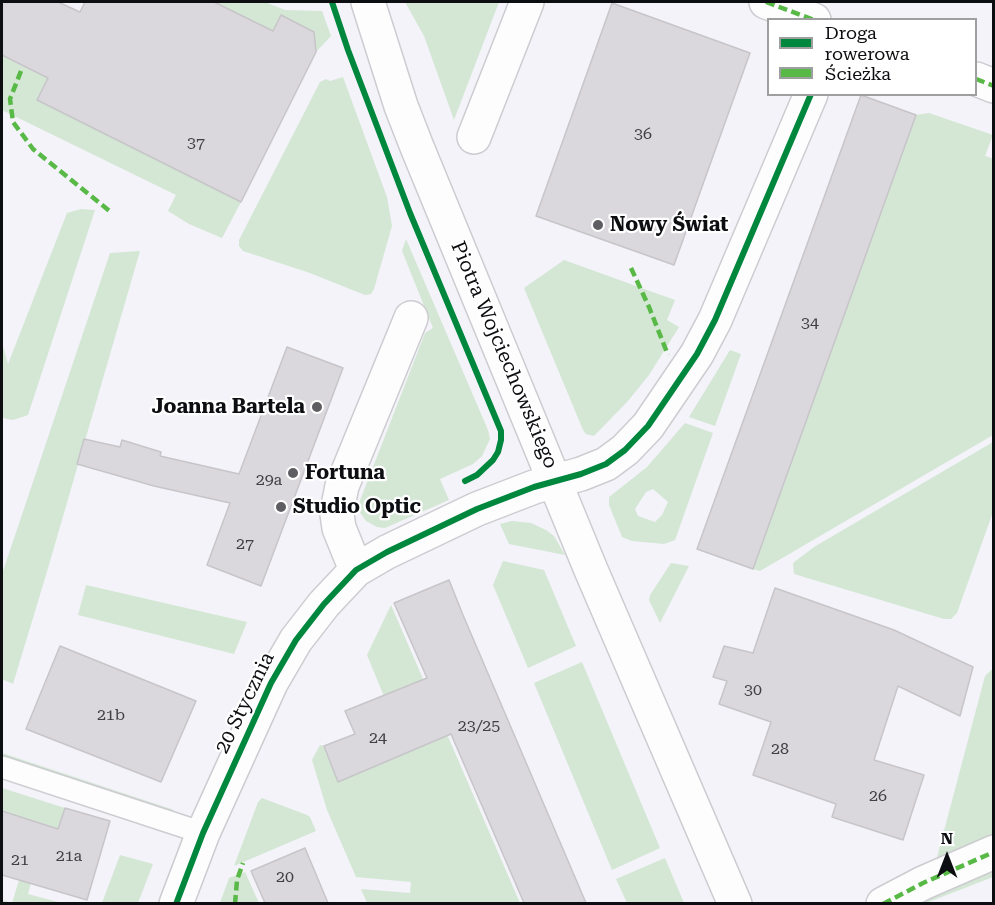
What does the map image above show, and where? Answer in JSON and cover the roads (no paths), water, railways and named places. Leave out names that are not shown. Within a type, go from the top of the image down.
[{"type":"street","name":"Piotra Wojciechowskiego","points":[[368,2],[401,106],[417,147],[591,570],[735,903]]},
{"type":"street","points":[[474,137],[527,2]]},
{"type":"street","points":[[766,2],[809,18]]},
{"type":"street","points":[[977,80],[993,86]]},
{"type":"street","name":"20 Stycznia","points":[[176,903],[203,833],[266,693],[291,649],[324,604],[356,570],[387,552],[477,509],[534,487],[606,464],[625,450],[648,426],[697,354],[715,320],[811,96]]},
{"type":"street","points":[[356,570],[339,528],[339,501],[342,486],[411,318]]},
{"type":"street","points":[[884,903],[993,852]]},
{"type":"lane","points":[[2,767],[203,833]]},
{"type":"place","name":"Nowy Świat","points":[[598,225]]},
{"type":"place","name":"Joanna Bartela","points":[[317,407]]},
{"type":"place","name":"Fortuna","points":[[293,473]]},
{"type":"place","name":"Studio Optic","points":[[281,507]]}]
